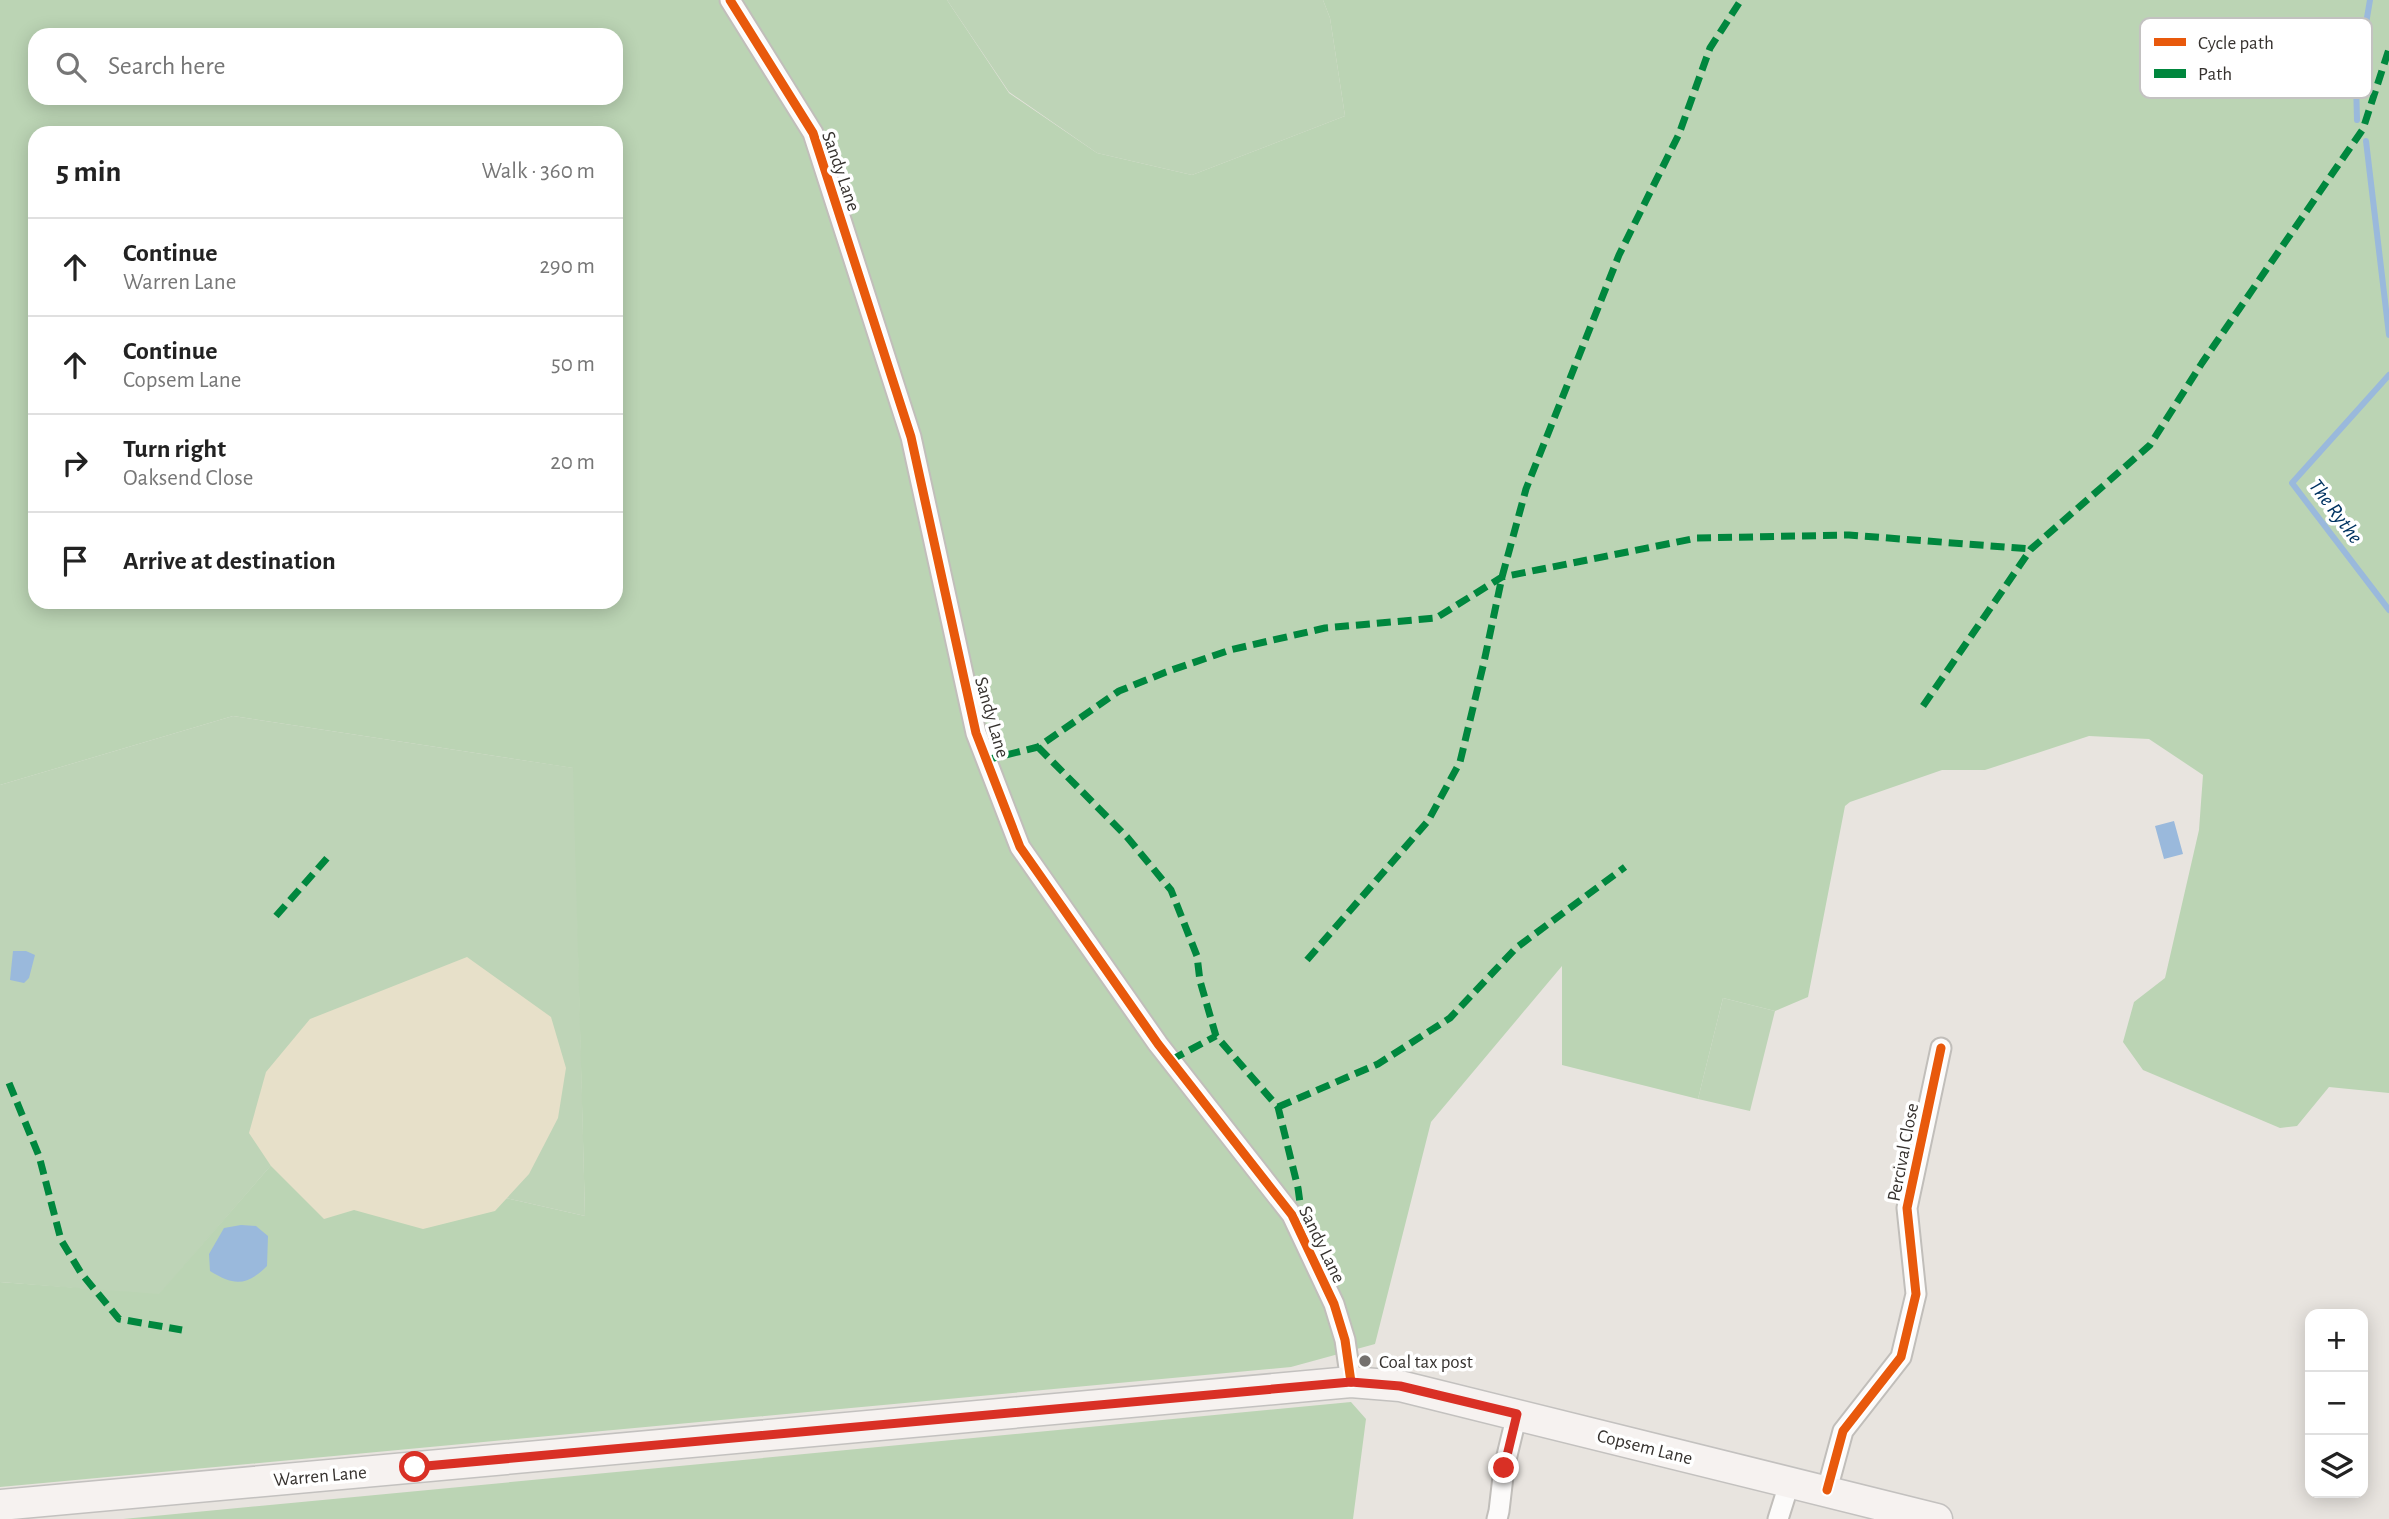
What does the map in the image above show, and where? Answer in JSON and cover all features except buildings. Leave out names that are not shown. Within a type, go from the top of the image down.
[{"type":"main road","name":"Copsem Lane","points":[[1351,1382],[1400,1386],[1937,1519]]},
{"type":"main road","name":"Warren Lane","points":[[0,1505],[1351,1382]]},
{"type":"street","name":"Sandy Lane","points":[[730,0],[813,133],[911,438],[976,733],[1020,847],[1158,1044],[1292,1215],[1334,1304],[1345,1340],[1351,1382]]},
{"type":"street","name":"Percival Close","points":[[1827,1490],[1843,1431],[1900,1357],[1916,1293],[1907,1208],[1941,1048]]},
{"type":"street","points":[[1496,1519],[1504,1468],[1517,1414]]},
{"type":"street","points":[[1778,1519],[1790,1481]]},
{"type":"green space","points":[[0,0],[947,0],[1009,93],[1097,153],[1192,175],[1345,116],[1330,18],[1323,0],[2389,0],[2389,1093],[2329,1087],[2297,1126],[2280,1128],[2143,1070],[2123,1042],[2134,1002],[2165,978],[2199,830],[2203,775],[2149,739],[2089,736],[1985,770],[1942,770],[1845,806],[1808,997],[1775,1011],[1723,998],[1698,1099],[1562,1065],[1562,966],[1431,1122],[1375,1344],[1291,1367],[0,1487],[0,1282],[159,1294],[286,1148],[585,1216],[573,768],[233,716],[0,785]]},
{"type":"green space","points":[[947,0],[1323,0],[1330,18],[1345,116],[1192,175],[1097,153],[1009,92]]},
{"type":"green space","points":[[233,716],[574,768],[585,1216],[286,1148],[159,1295],[0,1282],[0,785]]},
{"type":"green space","points":[[1723,998],[1775,1011],[1750,1111],[1698,1099]]},
{"type":"green space","points":[[1351,1402],[1366,1419],[1353,1519],[123,1519]]},
{"type":"sand","points":[[467,957],[551,1017],[566,1068],[558,1118],[529,1174],[495,1211],[423,1229],[354,1210],[324,1219],[271,1166],[249,1133],[266,1072],[310,1019]]},
{"type":"water","points":[[2174,821],[2183,854],[2164,859],[2155,826]]},
{"type":"water","points":[[13,951],[26,951],[35,955],[29,978],[24,983],[10,980]]},
{"type":"water","points":[[256,1226],[268,1236],[267,1266],[260,1273],[240,1282],[210,1271],[209,1254],[224,1228]]},
{"type":"waterway","name":"The Rythe","points":[[2367,18],[2370,0]]},
{"type":"waterway","name":"The Rythe","points":[[2356,98],[2357,120]]},
{"type":"waterway","name":"The Rythe","points":[[2366,141],[2389,335]]},
{"type":"waterway","name":"The Rythe","points":[[2389,375],[2292,483],[2389,610]]},
{"type":"marked path","points":[[1307,960],[1428,821],[1460,762],[1502,577],[1526,489],[1619,255],[1679,134],[1710,48],[1741,0]]},
{"type":"marked path","points":[[1923,706],[2031,549],[2150,445],[2202,363],[2363,129],[2389,49]]},
{"type":"marked path","points":[[986,760],[1038,747],[1119,691],[1166,672],[1230,650],[1325,628],[1436,618],[1502,577],[1697,538],[1849,535],[2031,549]]},
{"type":"marked path","points":[[1038,747],[1127,837],[1171,890],[1197,956],[1200,981],[1216,1036],[1278,1107],[1298,1188],[1303,1225]]},
{"type":"marked path","points":[[276,916],[328,857]]},
{"type":"marked path","points":[[1278,1107],[1378,1064],[1450,1018],[1516,948],[1625,867]]},
{"type":"marked path","points":[[1171,1060],[1216,1036]]},
{"type":"marked path","points":[[9,1083],[39,1156],[61,1240],[81,1273],[119,1319],[182,1330]]},
{"type":"cycle path","points":[[730,0],[813,133],[911,437],[976,733],[1020,847],[1158,1044],[1292,1215],[1334,1304],[1345,1340],[1351,1382]]},
{"type":"cycle path","points":[[1827,1490],[1843,1431],[1901,1357],[1916,1294],[1907,1208],[1941,1048]]},
{"type":"place","name":"Coal tax post","points":[[1365,1361]]},
{"type":"route","points":[[415,1467],[1351,1382],[1400,1386],[1517,1414],[1504,1468]]}]
